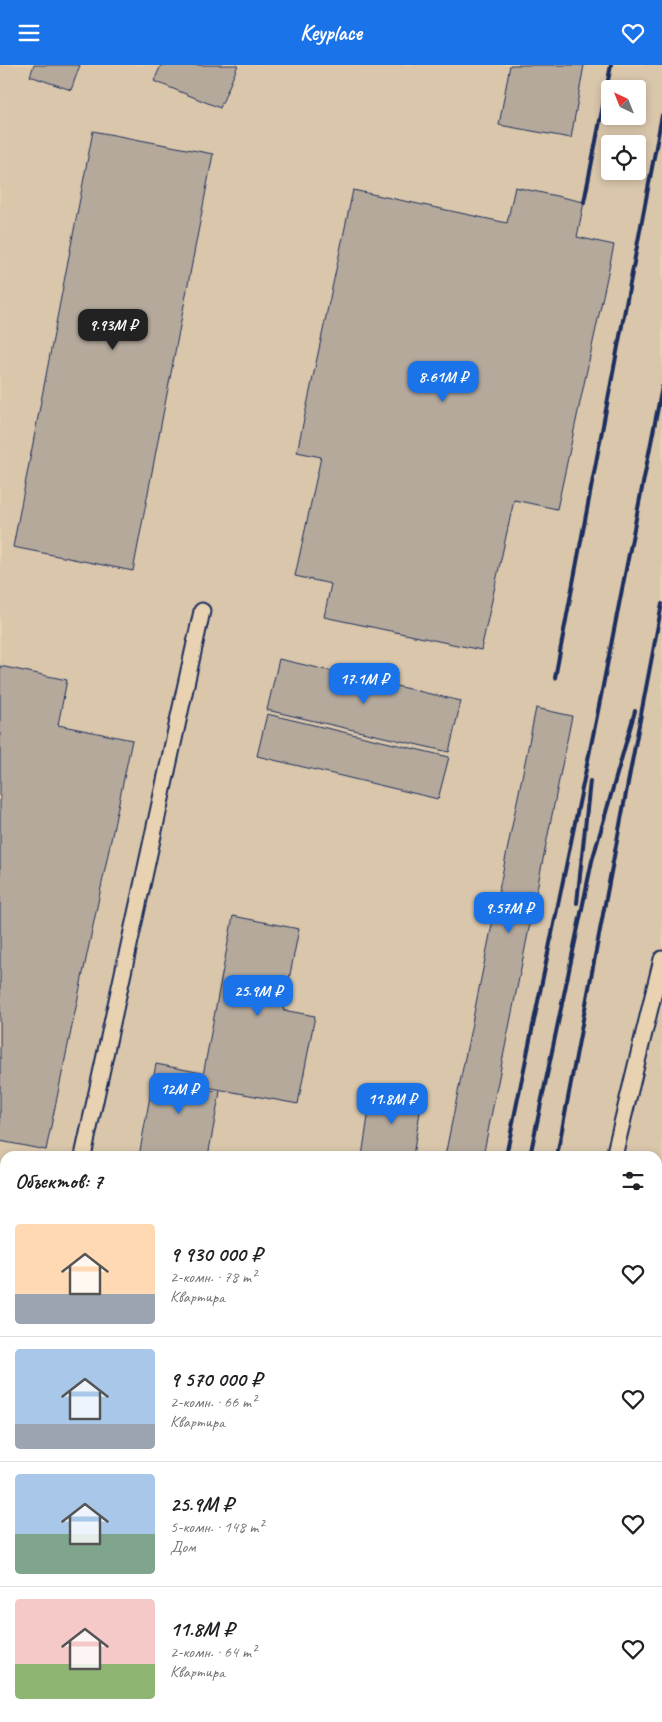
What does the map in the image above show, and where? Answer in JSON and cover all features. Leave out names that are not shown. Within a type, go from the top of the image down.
[{"type":"lane","points":[[85,1151],[202,611]]},
{"type":"lane","points":[[615,1151],[662,959]]},
{"type":"shaded area","points":[[0,65],[662,65],[662,1151],[0,1151]]},
{"type":"building","points":[[34,65],[80,65],[71,90],[30,76]]},
{"type":"building","points":[[161,65],[238,65],[220,108],[154,81]]},
{"type":"building","points":[[510,65],[584,65],[571,138],[499,125]]},
{"type":"building","points":[[93,131],[213,154],[133,571],[13,547]]},
{"type":"building","points":[[515,187],[584,202],[577,237],[614,245],[557,509],[514,500],[481,650],[324,617],[331,584],[295,576],[321,457],[297,452],[353,190],[507,223]]},
{"type":"building","points":[[279,659],[461,701],[449,752],[267,710]]},
{"type":"building","points":[[0,666],[67,680],[58,725],[132,740],[46,1150],[0,1141]]},
{"type":"building","points":[[536,708],[572,716],[484,1151],[446,1151]]},
{"type":"building","points":[[267,714],[449,757],[438,799],[257,756]]},
{"type":"building","points":[[233,916],[299,929],[283,1010],[315,1016],[298,1104],[201,1086]]},
{"type":"building","points":[[156,1064],[202,1073],[199,1088],[220,1092],[209,1151],[140,1151]]},
{"type":"building","points":[[372,1091],[422,1099],[414,1151],[363,1151]]},
{"type":"railway","points":[[584,202],[611,65]]},
{"type":"railway","points":[[555,678],[662,115]]},
{"type":"railway","points":[[507,1151],[596,721],[662,387]]},
{"type":"railway","points":[[558,1151],[662,604]]},
{"type":"railway","points":[[531,1151],[592,861],[635,711]]},
{"type":"railway","points":[[577,903],[590,781]]}]
